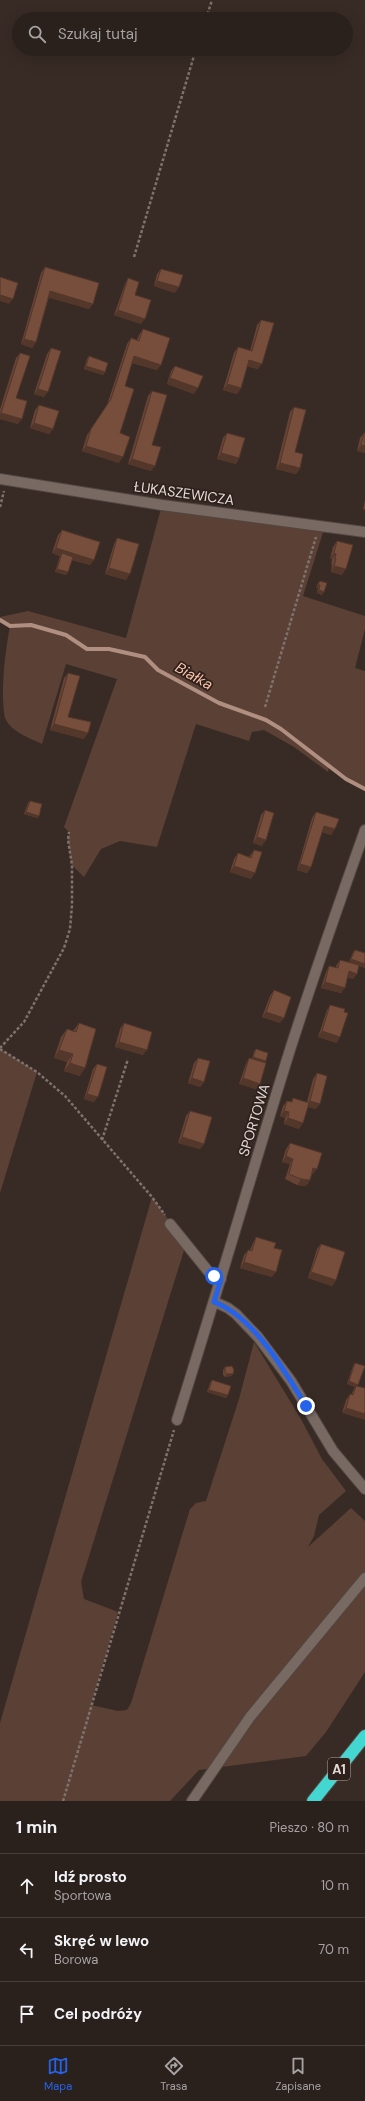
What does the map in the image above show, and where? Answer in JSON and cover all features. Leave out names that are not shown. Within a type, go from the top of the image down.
[{"type":"highway","name":"A1","points":[[313,1801],[365,1736]]},
{"type":"street","name":"ŁUKASZEWICZA","points":[[3,480],[162,505],[365,532]]},
{"type":"street","name":"SPORTOWA","points":[[177,1420],[284,1068],[322,951],[365,830]]},
{"type":"street","points":[[170,1224],[208,1271],[221,1279]]},
{"type":"street","points":[[214,1302],[228,1308],[236,1314],[258,1337],[291,1381],[333,1451],[365,1489]]},
{"type":"street","points":[[192,1801],[250,1717],[365,1578]]},
{"type":"path","points":[[208,12],[212,0]]},
{"type":"path","points":[[134,256],[194,56]]},
{"type":"path","points":[[0,507],[3,480]]},
{"type":"path","points":[[265,707],[316,537],[317,526]]},
{"type":"path","points":[[69,832],[68,840],[72,865],[72,905],[70,929],[64,948],[24,1022],[0,1049],[37,1072],[65,1096],[152,1197],[170,1224]]},
{"type":"path","points":[[102,1140],[128,1059]]},
{"type":"path","points":[[63,1801],[177,1420]]},
{"type":"shaded area","points":[[162,505],[325,526],[303,596],[365,616],[365,629],[355,668],[365,671],[365,789],[329,767],[328,772],[294,747],[264,730],[252,732],[249,741],[196,724],[157,847],[120,841],[101,849],[84,877],[72,865],[68,840],[69,832],[64,827],[117,679],[66,664],[42,744],[21,734],[8,723],[5,718],[3,685],[6,648],[10,626],[0,620],[0,617],[28,611],[126,638]]},
{"type":"shaded area","points":[[0,1049],[37,1072],[0,1193]]},
{"type":"shaded area","points":[[152,1197],[186,1244],[81,1582],[84,1599],[118,1612],[91,1705],[118,1711],[127,1710],[131,1703],[190,1509],[196,1503],[206,1501],[239,1399],[254,1342],[301,1419],[322,1459],[346,1491],[319,1515],[314,1536],[308,1547],[351,1508],[365,1521],[365,1672],[326,1732],[306,1756],[199,1770],[170,1801],[0,1801],[0,1723]]},
{"type":"building","points":[[45,267],[99,283],[93,304],[50,291],[36,342],[24,339]]},
{"type":"building","points":[[161,269],[183,275],[179,287],[157,281]]},
{"type":"building","points":[[0,277],[18,283],[13,299],[0,295]]},
{"type":"building","points":[[128,278],[139,282],[135,295],[151,300],[145,319],[118,310]]},
{"type":"building","points":[[261,320],[274,323],[262,364],[249,360],[241,388],[227,384],[238,347],[252,351]]},
{"type":"building","points":[[143,329],[170,338],[161,365],[134,356],[125,386],[134,389],[120,433],[130,437],[123,457],[86,446],[91,429],[111,399],[131,338],[139,341]]},
{"type":"building","points":[[51,348],[61,351],[48,392],[38,389]]},
{"type":"building","points":[[20,353],[30,356],[16,398],[27,401],[22,419],[1,413]]},
{"type":"building","points":[[89,356],[108,363],[105,372],[86,366]]},
{"type":"building","points":[[175,366],[203,376],[198,388],[170,378]]},
{"type":"building","points":[[152,391],[167,395],[152,445],[161,447],[155,466],[132,459]]},
{"type":"building","points":[[39,405],[59,411],[53,429],[34,423]]},
{"type":"building","points":[[294,407],[306,410],[295,452],[303,454],[300,468],[280,463]]},
{"type":"building","points":[[227,433],[245,438],[239,458],[221,453]]},
{"type":"building","points":[[365,433],[365,446],[361,445]]},
{"type":"building","points":[[62,530],[100,542],[94,560],[56,548]]},
{"type":"building","points":[[117,538],[139,544],[130,574],[109,568]]},
{"type":"building","points":[[337,541],[353,545],[346,569],[334,566],[336,554],[334,553]]},
{"type":"building","points":[[62,553],[73,557],[68,572],[57,569]]},
{"type":"building","points":[[320,581],[327,583],[324,592],[319,590],[320,585],[318,585]]},
{"type":"building","points":[[68,673],[80,676],[68,717],[91,722],[88,733],[54,724]]},
{"type":"building","points":[[30,801],[42,804],[39,816],[26,812]]},
{"type":"building","points":[[265,810],[274,813],[266,840],[257,837]]},
{"type":"building","points":[[316,812],[339,819],[335,829],[324,826],[311,867],[300,864]]},
{"type":"building","points":[[254,850],[262,852],[255,873],[234,866],[238,853],[251,858]]},
{"type":"building","points":[[355,950],[365,953],[365,964],[351,959]]},
{"type":"building","points":[[340,960],[359,965],[357,974],[349,971],[345,988],[325,982],[329,966],[338,968]]},
{"type":"building","points":[[274,990],[291,997],[284,1018],[266,1012]]},
{"type":"building","points":[[330,1005],[345,1009],[344,1012],[348,1013],[340,1037],[322,1031]]},
{"type":"building","points":[[79,1023],[96,1029],[85,1068],[70,1063],[73,1054],[59,1050],[67,1029],[76,1032]]},
{"type":"building","points":[[124,1023],[152,1032],[147,1050],[119,1042]]},
{"type":"building","points":[[256,1049],[268,1053],[266,1061],[253,1057]]},
{"type":"building","points":[[198,1058],[210,1061],[204,1082],[192,1078]]},
{"type":"building","points":[[249,1058],[266,1063],[260,1084],[243,1078]]},
{"type":"building","points":[[97,1064],[107,1067],[98,1097],[87,1094]]},
{"type":"building","points":[[317,1073],[327,1076],[320,1104],[310,1101]]},
{"type":"building","points":[[293,1098],[309,1103],[303,1123],[288,1118],[289,1112],[284,1111],[287,1101],[292,1102]]},
{"type":"building","points":[[190,1111],[212,1117],[204,1144],[182,1137]]},
{"type":"building","points":[[290,1143],[322,1153],[317,1169],[313,1168],[310,1180],[301,1179],[289,1174],[293,1159],[286,1156]]},
{"type":"building","points":[[256,1237],[276,1243],[274,1248],[282,1250],[276,1272],[244,1262],[248,1250],[252,1251]]},
{"type":"building","points":[[321,1244],[345,1252],[336,1280],[311,1272]]},
{"type":"building","points":[[355,1363],[365,1366],[358,1385],[349,1381]]},
{"type":"building","points":[[232,1366],[234,1370],[233,1374],[227,1374],[225,1372],[225,1367]]},
{"type":"building","points":[[212,1380],[231,1386],[228,1395],[209,1390]]},
{"type":"building","points":[[356,1386],[365,1388],[365,1414],[346,1408],[350,1394],[353,1395]]},
{"type":"waterway","name":"Białka","points":[[0,620],[10,626],[31,625],[66,635],[87,649],[109,649],[145,657],[158,670],[219,703],[266,720],[281,729],[346,779],[365,789]]},
{"type":"route","points":[[214,1276],[221,1279],[214,1302],[224,1305],[236,1314],[258,1337],[291,1381],[306,1406]]}]
